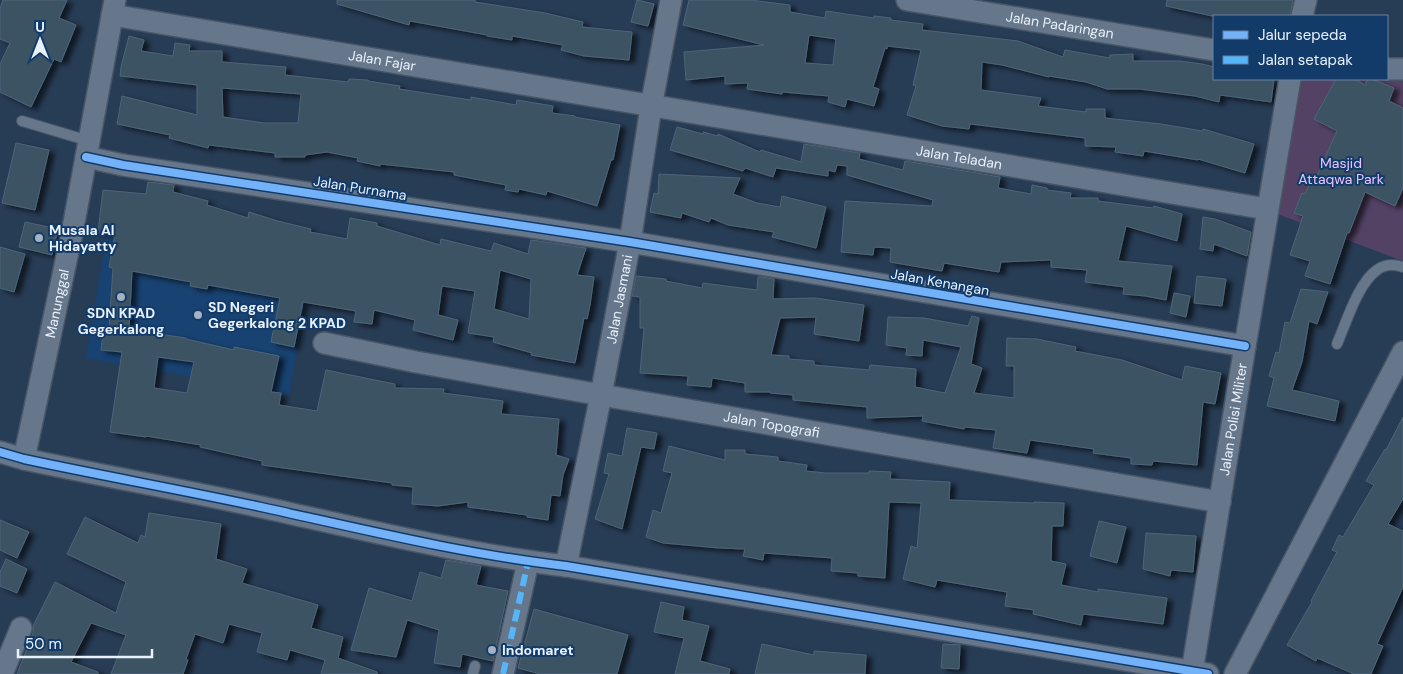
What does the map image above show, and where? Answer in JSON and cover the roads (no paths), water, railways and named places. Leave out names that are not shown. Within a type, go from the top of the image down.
[{"type":"street","name":"Jalan Jasmani","points":[[566,566],[630,242],[651,107],[671,0]]},
{"type":"street","name":"Jalan Padaringan","points":[[907,0],[1213,50]]},
{"type":"street","points":[[1302,15],[1306,0]]},
{"type":"street","name":"Jalan Fajar","points":[[114,8],[651,107]]},
{"type":"street","name":"Manunggal","points":[[24,459],[73,228],[114,8]]},
{"type":"street","points":[[1388,69],[1403,70]]},
{"type":"street","name":"Jalan Polisi Militer","points":[[1203,673],[1220,502],[1290,80]]},
{"type":"street","name":"Jalan Teladan","points":[[651,107],[1267,209]]},
{"type":"street","name":"Jalan Purnama","points":[[88,149],[123,164],[630,242]]},
{"type":"street","name":"Jalan Kenangan","points":[[630,242],[1245,346]]},
{"type":"street","name":"Jalan Topografi","points":[[324,344],[601,395],[1220,502]]},
{"type":"street","points":[[1235,674],[1403,352]]},
{"type":"street","points":[[0,452],[24,459],[261,507],[393,537],[528,562],[566,566],[1203,673]]},
{"type":"street","points":[[503,674],[528,562]]},
{"type":"street","points":[[2,674],[21,628]]},
{"type":"lane","points":[[22,121],[88,149]]},
{"type":"lane","points":[[1337,344],[1359,291],[1376,270],[1386,266],[1396,265],[1403,267]]},
{"type":"place","name":"Musala Al Hidayatty","points":[[39,238]]},
{"type":"place","name":"SDN KPAD Gegerkalong","points":[[121,297]]},
{"type":"place","name":"SD Negeri Gegerkalong 2 KPAD","points":[[198,315]]},
{"type":"place","name":"Indomaret","points":[[492,650]]},
{"type":"park label","name":"Masjid Attaqwa Park","points":[[1341,172]]}]
